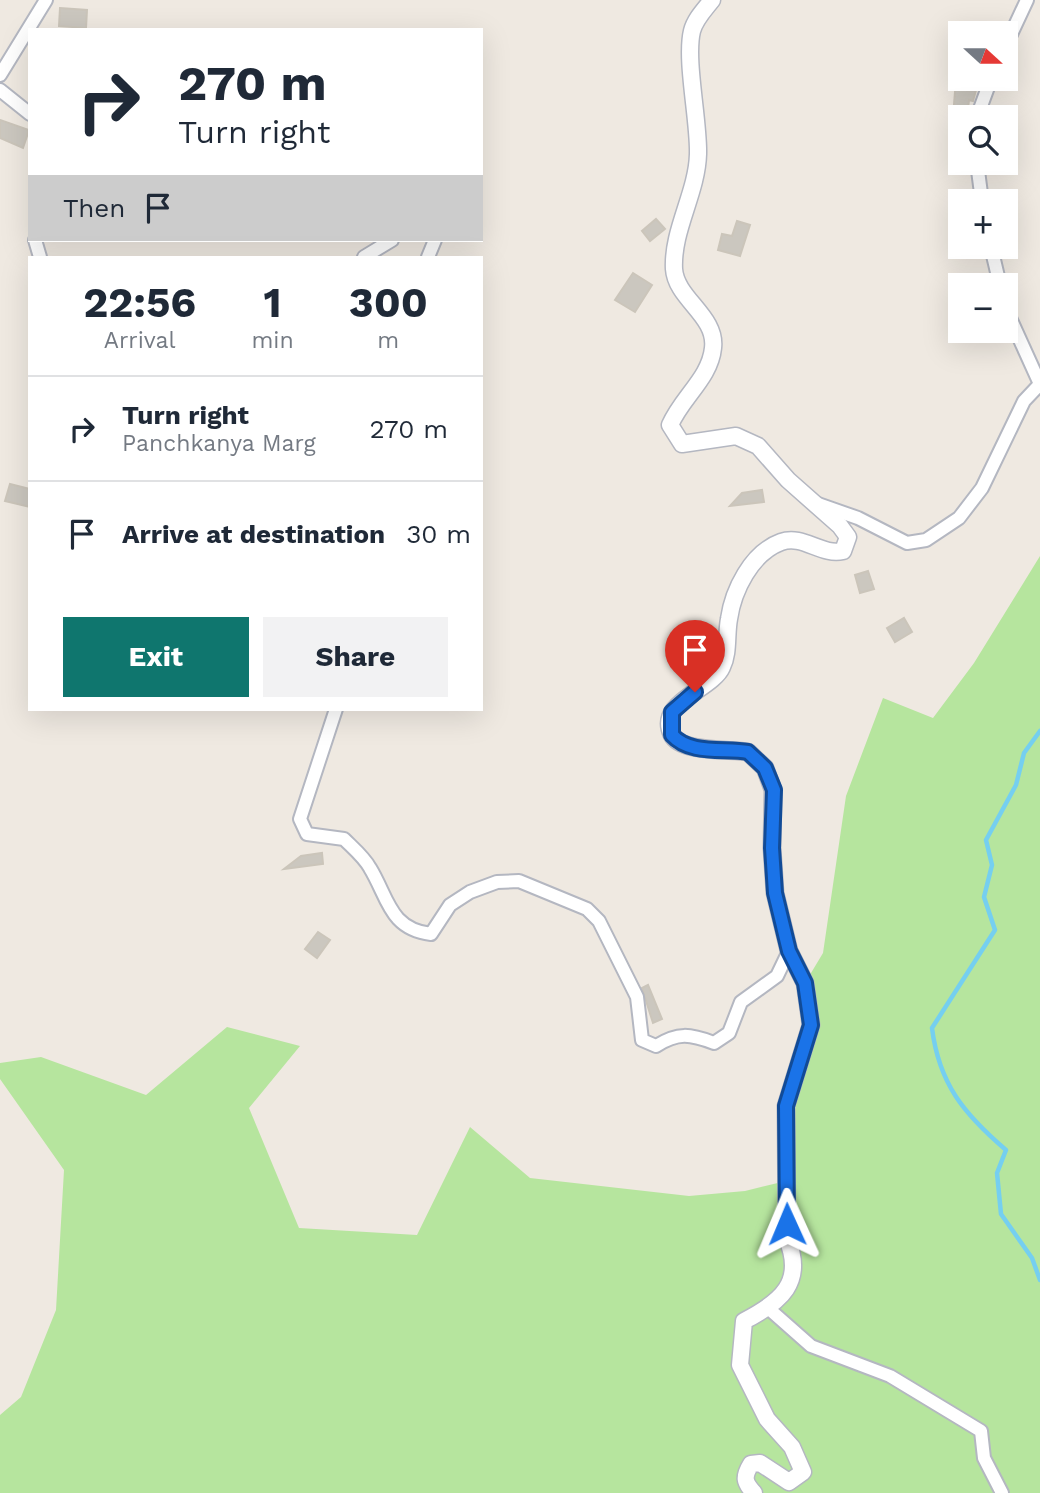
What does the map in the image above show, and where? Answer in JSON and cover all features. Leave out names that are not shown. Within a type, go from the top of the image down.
[{"type":"street","points":[[29,28],[46,0]]},
{"type":"street","points":[[712,0],[692,30],[698,155],[690,199],[676,249],[674,269],[678,285],[710,327],[714,344],[710,368],[678,407],[670,425],[682,444],[695,444],[721,436],[747,439],[758,446],[788,480],[817,504],[848,537],[843,551],[833,554],[794,540],[780,542],[755,561],[735,590],[722,669],[711,682],[680,703],[672,712],[670,723],[672,735],[680,744],[698,749],[748,752],[765,768],[774,790],[772,848],[775,893],[789,951],[805,983],[811,1025],[786,1106],[787,1239],[795,1257],[792,1277],[790,1286],[768,1308],[744,1321],[740,1365],[767,1419],[792,1447],[803,1472],[789,1482],[760,1463],[751,1464],[745,1474],[745,1483],[754,1493]]},
{"type":"street","points":[[1017,21],[1027,0]]},
{"type":"street","points":[[0,75],[28,29]]},
{"type":"street","points":[[0,90],[28,112]]},
{"type":"street","points":[[366,256],[389,242]]},
{"type":"street","points":[[817,504],[858,518],[907,543],[926,540],[959,518],[982,488],[1024,401],[1040,384],[1018,335]]},
{"type":"street","points":[[335,711],[300,819],[307,834],[344,839],[371,869],[383,899],[399,919],[416,932],[431,934],[450,905],[470,892],[497,882],[519,881],[587,909],[599,920],[638,997],[642,1040],[656,1046],[674,1035],[687,1034],[714,1043],[729,1033],[741,1002],[777,976],[789,951]]},
{"type":"street","points":[[768,1308],[811,1346],[890,1376],[981,1431],[984,1458],[1002,1493]]},
{"type":"green space","points":[[1040,556],[1040,1493],[0,1493],[0,1415],[21,1397],[56,1310],[64,1170],[0,1079],[0,1063],[41,1057],[146,1095],[227,1027],[300,1046],[249,1108],[299,1228],[417,1235],[470,1127],[530,1178],[689,1196],[745,1191],[786,1181],[786,1106],[811,1025],[805,983],[823,953],[846,796],[883,698],[933,718],[974,663]]},
{"type":"building","points":[[60,8],[87,10],[86,28],[59,26]]},
{"type":"building","points":[[955,91],[976,91],[973,101],[969,100],[968,105],[954,105]]},
{"type":"building","points":[[0,120],[28,130],[23,148],[0,138]]},
{"type":"building","points":[[656,219],[665,229],[650,241],[642,231]]},
{"type":"building","points":[[737,221],[750,225],[740,256],[718,250],[722,234],[732,236]]},
{"type":"building","points":[[633,273],[652,285],[635,312],[615,300]]},
{"type":"building","points":[[10,484],[28,488],[28,507],[5,501]]},
{"type":"building","points":[[762,490],[764,502],[730,506],[742,493]]},
{"type":"building","points":[[868,571],[874,589],[860,593],[855,575]]},
{"type":"building","points":[[904,618],[912,632],[895,642],[887,628]]},
{"type":"building","points":[[322,853],[323,864],[284,869],[301,856]]},
{"type":"building","points":[[318,932],[330,940],[317,958],[305,949]]},
{"type":"building","points":[[648,985],[662,1019],[653,1023],[642,988]]},
{"type":"waterway","points":[[1040,731],[1024,753],[1016,785],[986,840],[992,865],[984,897],[995,930],[932,1028],[935,1048],[947,1082],[978,1124],[1006,1150],[997,1173],[1001,1214],[1032,1258],[1040,1280]]},
{"type":"route","points":[[695,692],[672,712],[672,735],[680,744],[698,749],[748,752],[765,768],[774,790],[772,848],[775,893],[789,951],[805,983],[811,1025],[786,1106],[787,1224]]}]
